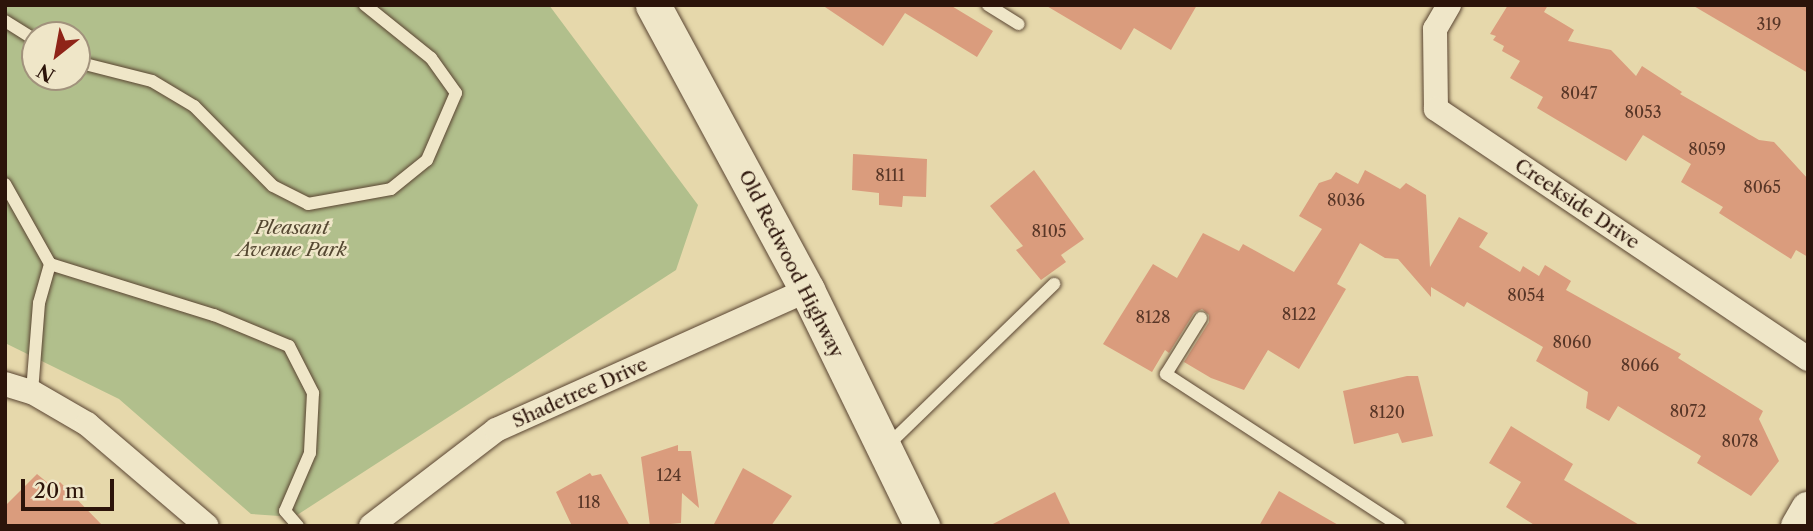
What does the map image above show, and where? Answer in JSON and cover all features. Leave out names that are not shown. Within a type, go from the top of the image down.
[{"type":"main road","name":"Old Redwood Highway","points":[[653,5],[807,290],[922,526]]},
{"type":"main road","points":[[1798,526],[1808,509]]},
{"type":"street","name":"Creekside Drive","points":[[1449,5],[1434,29],[1436,109],[1808,359]]},
{"type":"street","name":"Shadetree Drive","points":[[372,526],[496,430],[807,290]]},
{"type":"street","points":[[5,384],[32,392],[87,424],[207,526]]},
{"type":"lane","points":[[91,66],[152,81],[194,106],[274,186],[308,204],[391,188],[427,160],[456,93],[431,58],[365,5]]},
{"type":"lane","points":[[988,5],[1019,24]]},
{"type":"lane","points":[[5,21],[21,31]]},
{"type":"lane","points":[[5,184],[50,264],[214,315],[289,346],[313,393],[310,453],[285,511],[298,526]]},
{"type":"lane","points":[[32,392],[39,303],[50,264]]},
{"type":"lane","points":[[884,449],[1054,284]]},
{"type":"lane","points":[[1201,318],[1166,373],[1399,526]]},
{"type":"green space","name":"Pleasant Avenue Park","points":[[5,5],[549,5],[698,205],[676,270],[294,517],[251,514],[119,399],[5,343]]},
{"type":"building","points":[[822,5],[950,5],[993,31],[977,57],[905,13],[883,46]]},
{"type":"building","points":[[1045,5],[1197,5],[1171,50],[1134,28],[1121,50]]},
{"type":"building","points":[[1508,5],[1548,5],[1544,12],[1574,30],[1568,41],[1611,50],[1636,76],[1642,66],[1682,92],[1680,94],[1759,140],[1774,142],[1808,179],[1808,257],[1796,250],[1791,259],[1719,213],[1723,207],[1681,182],[1691,164],[1643,135],[1626,161],[1537,108],[1543,97],[1510,78],[1520,61],[1502,51],[1504,46],[1493,40],[1496,36],[1490,34]]},
{"type":"building","points":[[1692,5],[1808,5],[1808,73],[1777,55]]},
{"type":"building","points":[[853,154],[927,159],[926,197],[903,196],[902,207],[879,205],[879,193],[852,190]]},
{"type":"building","points":[[1034,170],[1084,239],[1061,255],[1066,262],[1041,280],[1016,250],[1023,246],[990,206]]},
{"type":"building","points":[[1365,170],[1400,189],[1406,183],[1426,195],[1430,267],[1459,217],[1488,233],[1479,247],[1520,272],[1523,266],[1539,276],[1545,265],[1571,281],[1566,290],[1681,354],[1678,358],[1763,411],[1759,419],[1779,461],[1751,496],[1697,463],[1701,456],[1618,406],[1609,421],[1586,408],[1588,392],[1536,361],[1543,347],[1467,302],[1464,307],[1431,287],[1431,297],[1398,259],[1385,258],[1360,243],[1337,284],[1346,289],[1299,369],[1268,350],[1244,390],[1211,378],[1184,362],[1209,322],[1209,315],[1202,309],[1194,313],[1169,353],[1165,350],[1152,372],[1103,344],[1153,264],[1177,278],[1203,233],[1239,251],[1243,244],[1294,272],[1322,229],[1299,216],[1319,183],[1331,179],[1336,172],[1358,184]]},
{"type":"building","points":[[1407,376],[1418,376],[1433,436],[1402,443],[1398,433],[1354,444],[1343,391]]},
{"type":"building","points":[[1511,426],[1573,464],[1564,480],[1641,526],[1536,526],[1506,507],[1521,482],[1489,463]]},
{"type":"building","points":[[678,445],[678,451],[691,451],[699,508],[682,493],[681,523],[650,526],[641,457]]},
{"type":"building","points":[[743,468],[792,496],[771,526],[713,526]]},
{"type":"building","points":[[590,473],[592,476],[601,474],[630,526],[572,526],[556,492]]},
{"type":"building","points":[[37,474],[54,488],[60,482],[103,526],[5,526],[5,506]]},
{"type":"building","points":[[1279,491],[1340,526],[1259,526]]},
{"type":"building","points":[[1055,492],[1071,526],[989,526]]}]
